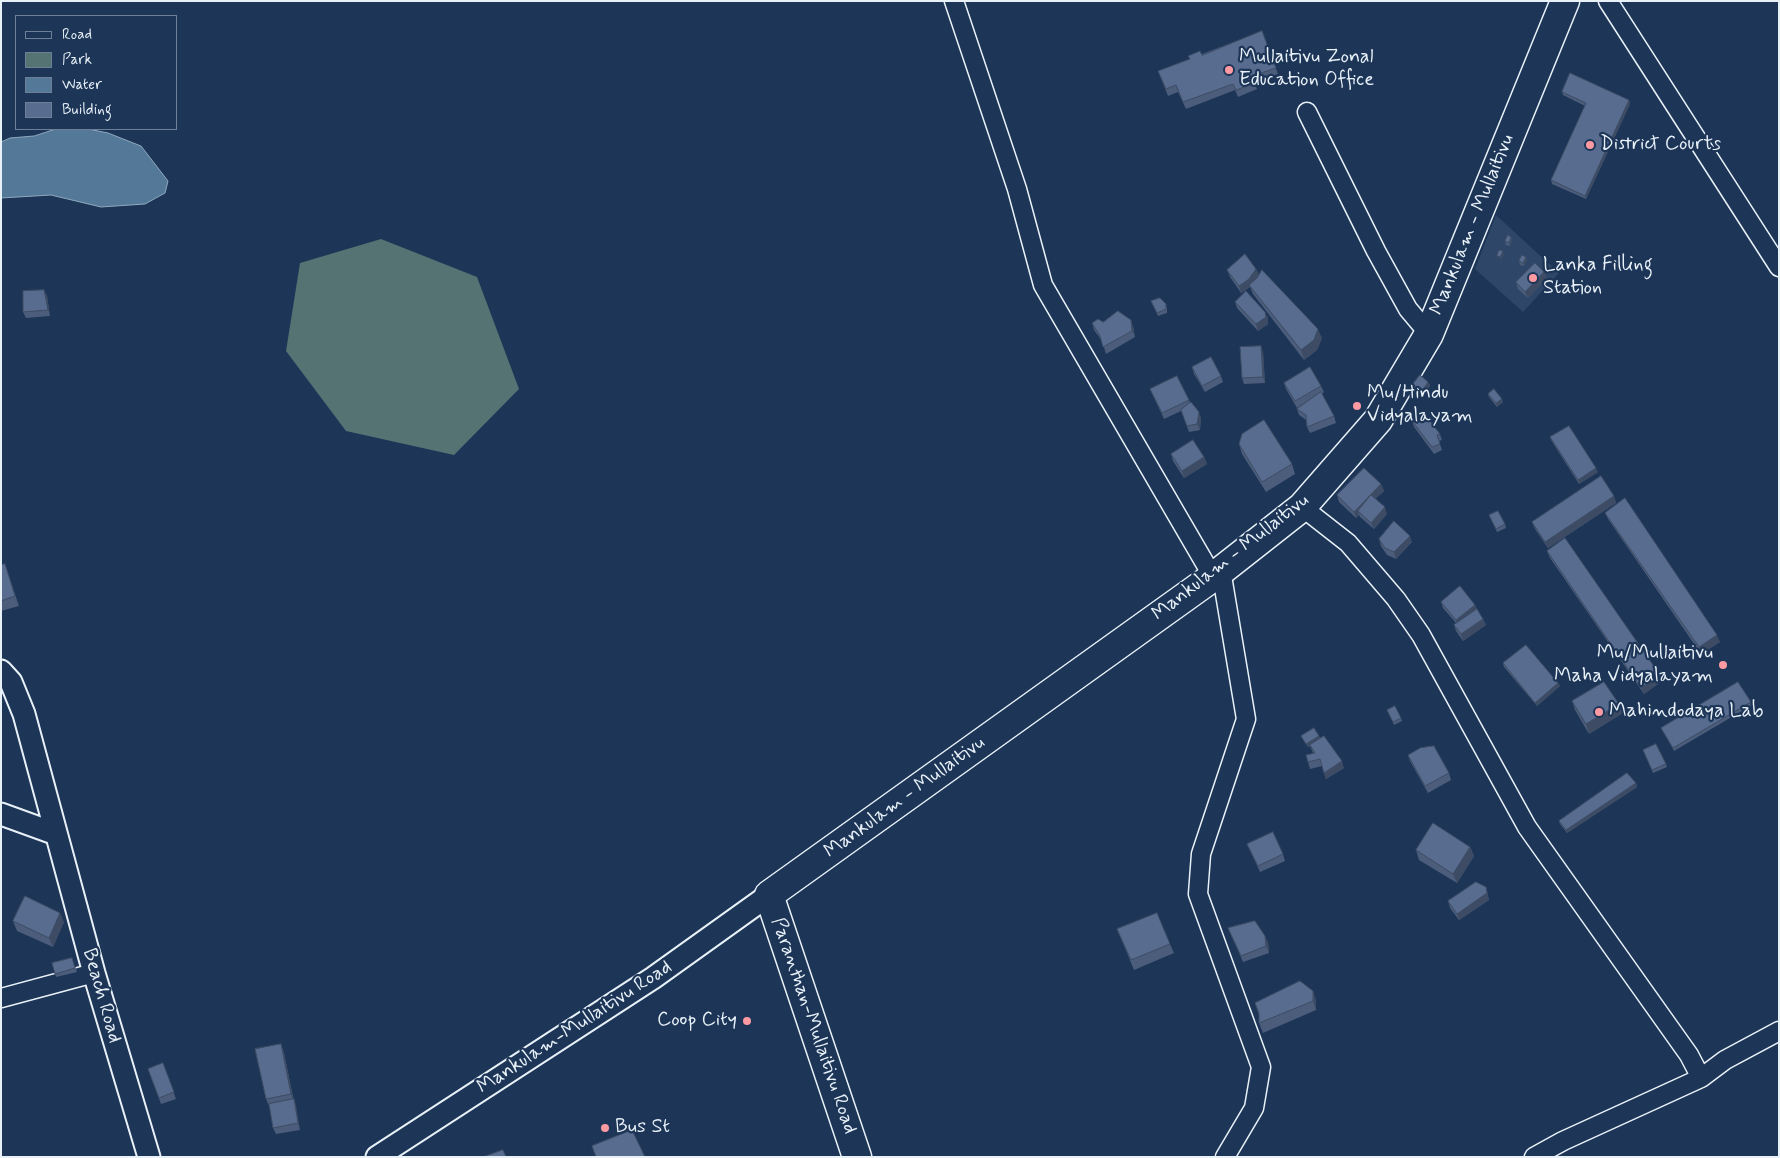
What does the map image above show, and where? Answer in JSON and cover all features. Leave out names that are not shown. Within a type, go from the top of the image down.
[{"type":"highway","name":"Mankulam - Mullaitivu","points":[[769,895],[1217,574],[1302,507],[1378,420],[1429,334],[1565,1]]},
{"type":"highway","name":"Paranthan-Mullaitivu Road","points":[[769,895],[857,1157]]},
{"type":"street","points":[[954,1],[1017,189],[1043,285],[1217,574],[1246,719],[1201,854],[1198,894],[1261,1067],[1254,1108],[1225,1157]]},
{"type":"street","points":[[1608,1],[1779,267]]},
{"type":"street","points":[[1307,112],[1376,251],[1408,309],[1429,334]]},
{"type":"street","points":[[1302,507],[1348,543],[1396,599],[1421,635],[1527,827],[1689,1055],[1701,1078]]},
{"type":"street","name":"Beach Road","points":[[1,671],[11,682],[24,714],[94,974],[149,1157]]},
{"type":"street","points":[[1,814],[56,834]]},
{"type":"street","name":"Mankulam-Mullaitivu Road","points":[[377,1157],[653,978],[769,895]]},
{"type":"street","points":[[1,998],[94,974]]},
{"type":"street","points":[[1534,1157],[1564,1149],[1701,1078],[1724,1060],[1779,1031]]},
{"type":"shaded area","points":[[1496,215],[1559,273],[1523,312],[1475,269]]},
{"type":"green space","points":[[381,239],[477,277],[519,389],[454,455],[346,431],[286,351],[300,263]]},
{"type":"water","points":[[53,130],[93,130],[108,133],[141,146],[168,181],[165,193],[145,204],[101,207],[51,195],[1,198],[1,142],[10,138],[34,136]]},
{"type":"building","name":"Mullaitivu Zonal Education Office","points":[[1262,31],[1276,68],[1252,76],[1255,83],[1236,90],[1233,84],[1183,102],[1176,85],[1166,89],[1158,71],[1190,59],[1188,56],[1200,51],[1202,55]]},
{"type":"building","name":"District Courts","points":[[1570,73],[1629,100],[1585,196],[1551,180],[1586,103],[1562,92]]},
{"type":"building","points":[[1508,235],[1511,237],[1509,243],[1505,241]]},
{"type":"building","points":[[1499,250],[1503,251],[1500,257],[1497,256]]},
{"type":"building","points":[[1245,254],[1256,269],[1249,279],[1239,286],[1227,270]]},
{"type":"building","points":[[1522,255],[1526,257],[1523,263],[1519,261]]},
{"type":"building","points":[[1535,263],[1544,272],[1525,292],[1516,282]]},
{"type":"building","points":[[1262,270],[1318,329],[1314,340],[1301,350],[1249,285]]},
{"type":"building","points":[[44,290],[48,310],[23,312],[23,291]]},
{"type":"building","points":[[1246,291],[1265,312],[1266,317],[1256,324],[1235,302]]},
{"type":"building","points":[[1160,298],[1166,304],[1166,309],[1157,313],[1151,301]]},
{"type":"building","points":[[1118,311],[1131,320],[1132,331],[1103,347],[1100,336],[1092,323],[1098,319],[1103,322]]},
{"type":"building","points":[[1261,346],[1263,377],[1242,378],[1240,347]]},
{"type":"building","points":[[1211,357],[1221,376],[1202,386],[1192,367]]},
{"type":"building","points":[[1310,367],[1321,386],[1295,401],[1284,383]]},
{"type":"building","points":[[1420,375],[1428,382],[1422,391],[1413,384]]},
{"type":"building","points":[[1177,376],[1189,400],[1162,413],[1150,389]]},
{"type":"building","points":[[1494,389],[1502,399],[1496,403],[1488,394]]},
{"type":"building","points":[[1321,392],[1334,416],[1307,427],[1306,415],[1297,409]]},
{"type":"building","points":[[1191,402],[1199,412],[1197,424],[1187,426],[1181,410]]},
{"type":"building","points":[[1423,412],[1440,434],[1437,435],[1440,444],[1432,447],[1412,421]]},
{"type":"building","points":[[1264,420],[1292,464],[1262,482],[1239,444],[1242,434]]},
{"type":"building","points":[[1569,426],[1596,468],[1578,480],[1550,437]]},
{"type":"building","points":[[1193,440],[1204,457],[1182,471],[1171,454]]},
{"type":"building","points":[[1364,468],[1381,484],[1354,512],[1337,495]]},
{"type":"building","points":[[1601,476],[1614,496],[1545,542],[1532,522]]},
{"type":"building","points":[[1371,495],[1385,507],[1371,523],[1358,511]]},
{"type":"building","points":[[1625,498],[1717,635],[1699,647],[1605,513]]},
{"type":"building","points":[[1498,511],[1505,524],[1496,529],[1489,515]]},
{"type":"building","points":[[1394,521],[1410,536],[1394,552],[1385,548],[1379,539]]},
{"type":"building","points":[[1565,538],[1660,675],[1641,688],[1547,551]]},
{"type":"building","points":[[5,564],[15,596],[1,601],[1,565]]},
{"type":"building","points":[[1460,586],[1475,605],[1456,620],[1441,602]]},
{"type":"building","points":[[1477,609],[1483,619],[1461,634],[1454,625]]},
{"type":"building","points":[[1526,645],[1558,683],[1535,703],[1503,663]]},
{"type":"building","points":[[1604,682],[1619,704],[1586,724],[1572,701]]},
{"type":"building","points":[[1738,682],[1751,702],[1673,748],[1661,728]]},
{"type":"building","points":[[1395,706],[1401,718],[1393,722],[1387,710]]},
{"type":"building","points":[[1314,728],[1319,736],[1306,744],[1301,736]]},
{"type":"building","points":[[1324,736],[1342,761],[1324,773],[1320,759],[1308,762],[1306,755],[1315,753],[1310,745]]},
{"type":"building","points":[[1656,744],[1666,764],[1652,770],[1643,750]]},
{"type":"building","points":[[1434,746],[1449,773],[1425,786],[1408,755],[1420,748]]},
{"type":"building","points":[[1627,773],[1636,783],[1566,830],[1559,821]]},
{"type":"building","points":[[1433,823],[1470,847],[1453,874],[1416,850]]},
{"type":"building","points":[[1273,832],[1283,854],[1258,866],[1247,844]]},
{"type":"building","points":[[1476,882],[1486,887],[1487,893],[1457,914],[1448,901]]},
{"type":"building","points":[[25,896],[60,913],[49,938],[13,921]]},
{"type":"building","points":[[1157,913],[1170,944],[1131,960],[1117,929]]},
{"type":"building","points":[[1255,921],[1265,936],[1266,946],[1241,956],[1228,928]]},
{"type":"building","points":[[72,958],[75,968],[55,974],[52,963]]},
{"type":"building","points":[[1300,981],[1313,991],[1313,1001],[1259,1023],[1259,1013],[1255,1003]]},
{"type":"building","points":[[281,1044],[291,1094],[266,1099],[255,1049]]},
{"type":"building","points":[[163,1063],[174,1092],[159,1098],[148,1069]]},
{"type":"building","points":[[294,1099],[298,1123],[273,1128],[269,1104]]},
{"type":"building","points":[[632,1130],[645,1157],[596,1157],[592,1146]]},
{"type":"building","points":[[503,1150],[506,1157],[483,1157]]},
{"type":"place","name":"Mullaitivu Zonal Education Office","points":[[1229,70]]},
{"type":"place","name":"District Courts","points":[[1590,145]]},
{"type":"place","name":"Lanka Filling Station","points":[[1533,278]]},
{"type":"place","name":"Mu/Hindu Vidyalayam","points":[[1357,406]]},
{"type":"place","name":"Mu/Mullaitivu Maha Vidyalayam","points":[[1723,665]]},
{"type":"place","name":"Mahindodaya Lab","points":[[1599,712]]},
{"type":"place","name":"Coop City","points":[[747,1021]]},
{"type":"place","name":"Bus St","points":[[605,1128]]}]
